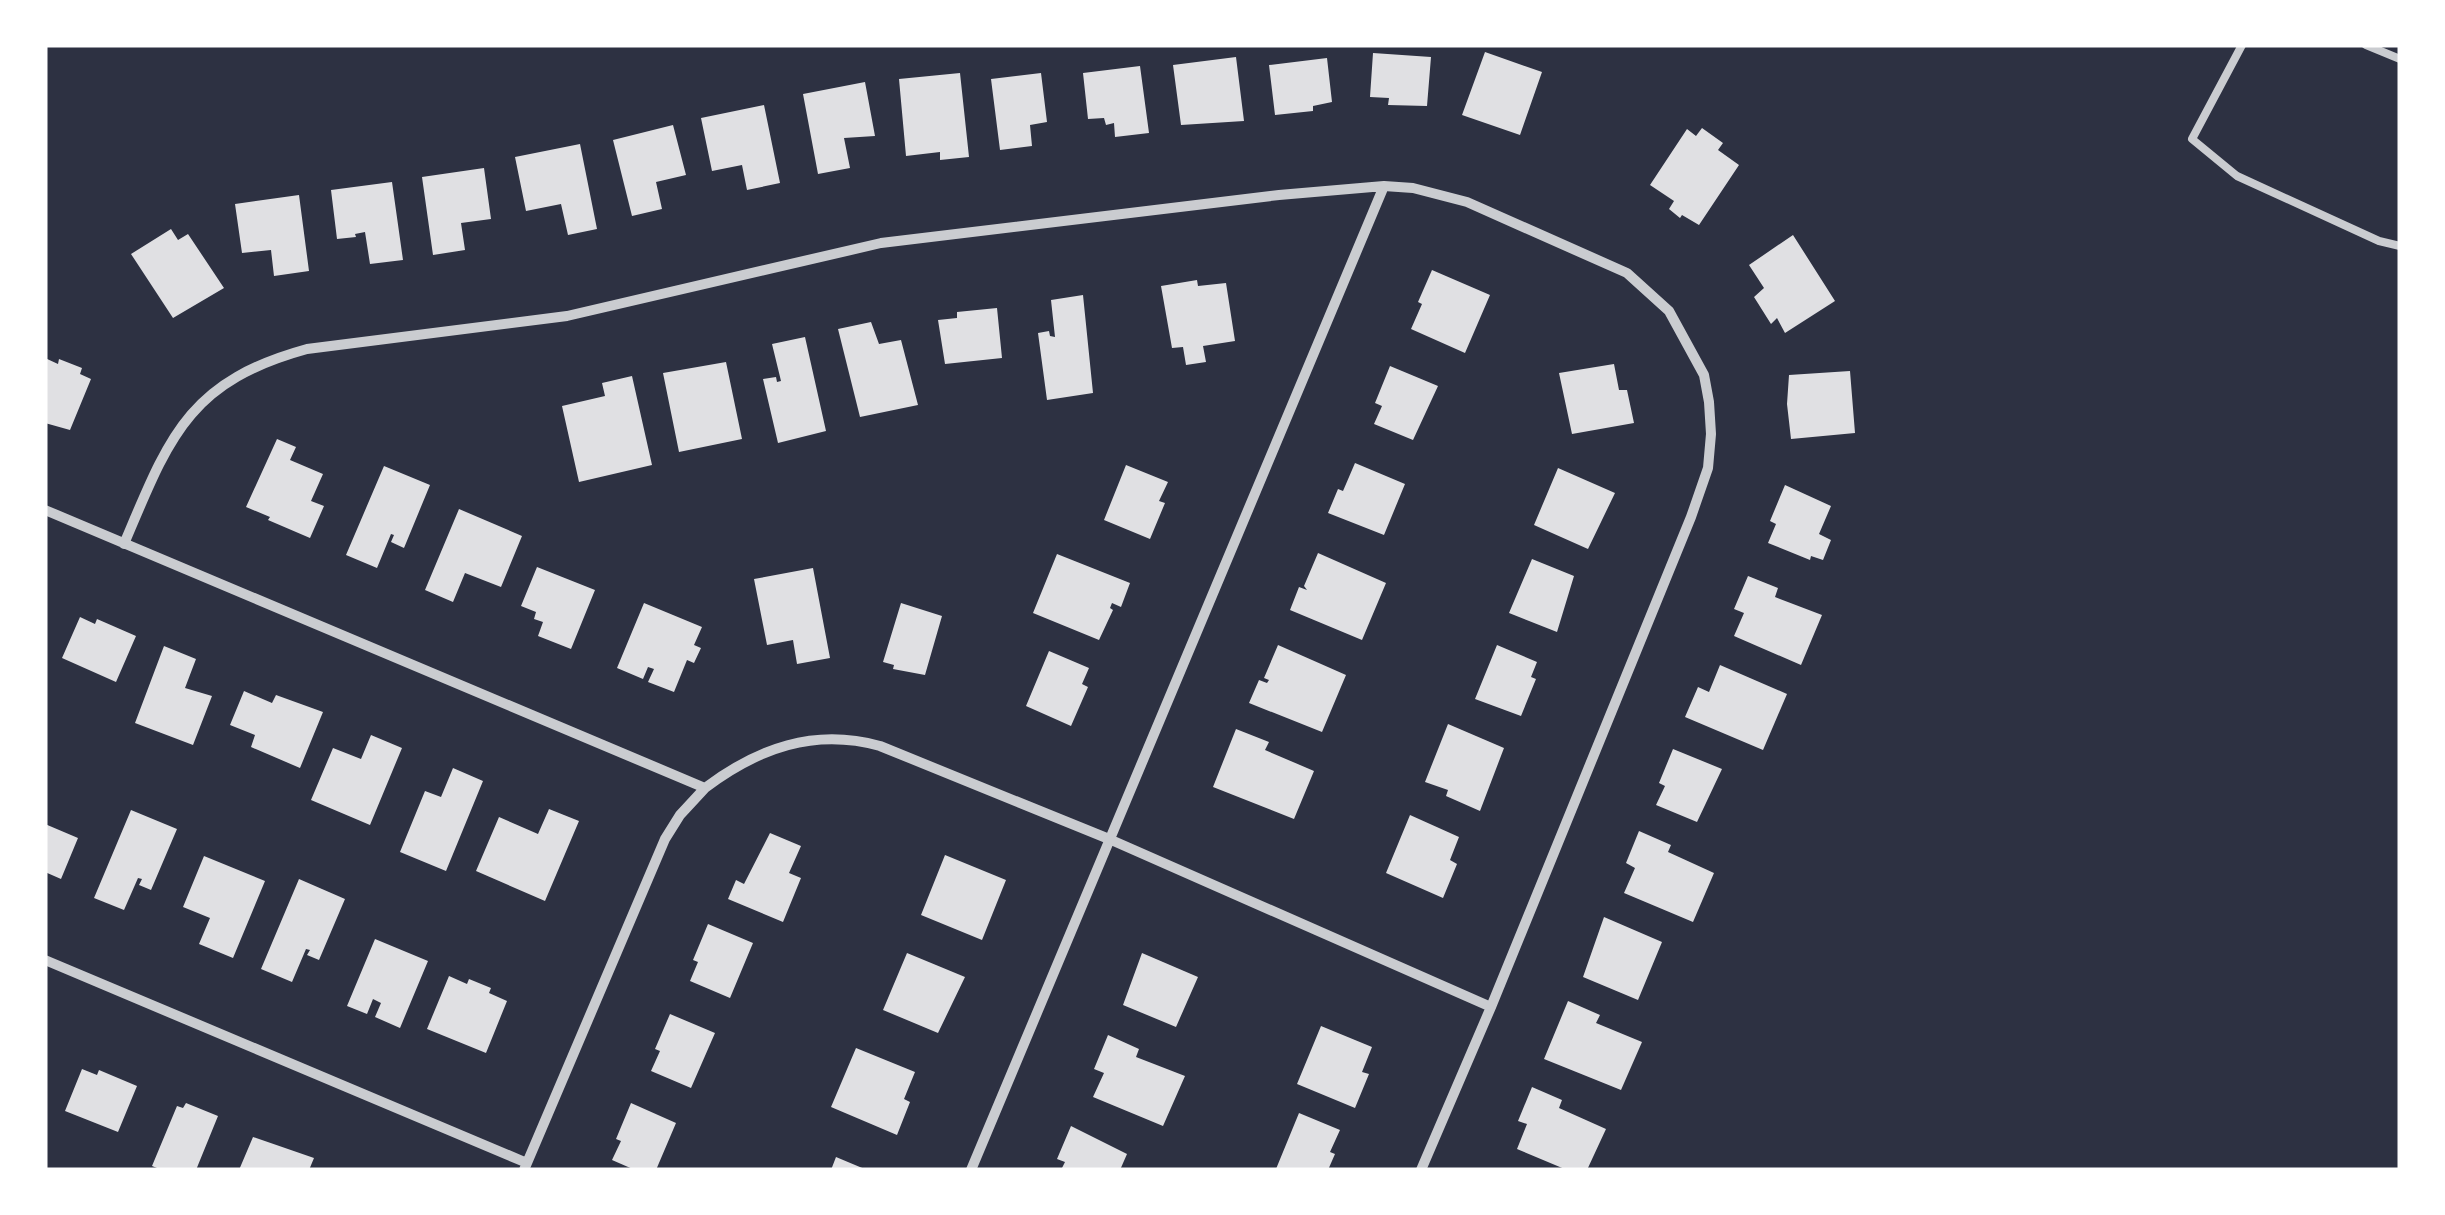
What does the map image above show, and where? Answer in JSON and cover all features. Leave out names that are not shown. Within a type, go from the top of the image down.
[{"type":"street","points":[[971,1170],[1384,186]]},
{"type":"street","points":[[124,544],[175,432],[204,398],[226,382],[276,358],[307,350],[566,316],[880,243],[1384,186],[1412,188],[1467,202],[1627,273],[1653,294],[1679,326],[1704,374],[1711,434],[1708,468],[1491,1007],[1420,1170]]},
{"type":"street","points":[[45,510],[705,788]]},
{"type":"street","points":[[45,960],[526,1167],[664,839],[680,815],[705,788],[755,754],[796,741],[852,738],[913,758],[1109,839],[1491,1007]]},
{"type":"lane","points":[[2242,45],[2192,139],[2237,176],[2400,246]]},
{"type":"lane","points":[[2366,45],[2400,59]]},
{"type":"building","points":[[1485,52],[1542,72],[1520,135],[1462,115]]},
{"type":"building","points":[[1373,53],[1431,57],[1427,106],[1388,105],[1389,98],[1370,97]]},
{"type":"building","points":[[1236,57],[1244,121],[1181,125],[1173,65]]},
{"type":"building","points":[[1327,58],[1332,102],[1313,106],[1313,111],[1275,115],[1269,65]]},
{"type":"building","points":[[1140,66],[1149,133],[1115,137],[1114,123],[1106,125],[1104,118],[1088,119],[1083,73]]},
{"type":"building","points":[[960,73],[969,157],[940,160],[940,152],[906,156],[899,79]]},
{"type":"building","points":[[1041,73],[1047,122],[1030,125],[1032,146],[1000,150],[991,79]]},
{"type":"building","points":[[865,82],[875,136],[844,138],[850,168],[818,174],[803,94]]},
{"type":"building","points":[[764,105],[780,183],[747,190],[742,165],[712,171],[701,118]]},
{"type":"building","points":[[673,125],[686,175],[656,182],[662,209],[632,216],[613,140]]},
{"type":"building","points":[[1702,128],[1723,143],[1718,150],[1739,165],[1699,225],[1682,215],[1680,218],[1669,209],[1674,201],[1650,185],[1687,129],[1696,136]]},
{"type":"building","points":[[580,144],[597,229],[568,235],[561,204],[526,211],[515,157]]},
{"type":"building","points":[[484,168],[491,219],[461,223],[465,250],[433,255],[422,177]]},
{"type":"building","points":[[392,182],[403,260],[370,264],[365,232],[337,239],[331,190]]},
{"type":"building","points":[[299,195],[309,271],[274,276],[271,250],[242,253],[235,204]]},
{"type":"building","points":[[171,229],[178,240],[188,234],[224,288],[173,318],[131,254]]},
{"type":"building","points":[[1793,235],[1835,301],[1785,333],[1777,318],[1771,324],[1754,297],[1764,288],[1749,265]]},
{"type":"building","points":[[1432,270],[1490,295],[1465,353],[1411,329]]},
{"type":"building","points":[[1197,280],[1198,286],[1226,283],[1235,341],[1203,346],[1206,362],[1186,365],[1183,347],[1172,348],[1161,286]]},
{"type":"building","points":[[1083,295],[1093,393],[1047,400],[1038,333],[1049,331],[1055,337],[1051,300]]},
{"type":"building","points":[[997,308],[1002,358],[945,364],[938,320],[957,318],[957,312]]},
{"type":"building","points":[[871,322],[879,344],[901,340],[918,405],[860,417],[838,329]]},
{"type":"building","points":[[805,337],[826,431],[778,443],[763,379],[776,377],[777,382],[781,381],[772,344]]},
{"type":"building","points":[[45,358],[82,368],[80,374],[91,379],[70,430],[45,423]]},
{"type":"building","points":[[726,362],[742,439],[679,452],[663,373]]},
{"type":"building","points":[[1614,364],[1619,390],[1627,390],[1634,423],[1572,434],[1559,373]]},
{"type":"building","points":[[1390,366],[1438,386],[1413,440],[1374,424],[1382,406],[1375,403]]},
{"type":"building","points":[[1850,371],[1855,433],[1791,439],[1789,375]]},
{"type":"building","points":[[632,376],[652,465],[579,482],[562,406],[605,396],[602,383]]},
{"type":"building","points":[[277,439],[296,447],[290,460],[323,474],[311,501],[324,506],[310,538],[246,507]]},
{"type":"building","points":[[1355,463],[1405,484],[1384,535],[1328,513]]},
{"type":"building","points":[[1126,465],[1168,482],[1159,501],[1165,503],[1150,539],[1104,520]]},
{"type":"building","points":[[384,466],[430,485],[404,548],[391,542],[391,534],[377,568],[346,555]]},
{"type":"building","points":[[1558,468],[1615,493],[1588,549],[1534,525]]},
{"type":"building","points":[[1785,485],[1831,506],[1819,534],[1831,540],[1823,560],[1811,556],[1810,560],[1768,543],[1776,524],[1770,521]]},
{"type":"building","points":[[459,509],[522,536],[501,587],[465,573],[453,602],[425,590]]},
{"type":"building","points":[[1318,553],[1386,583],[1362,640],[1290,610],[1299,587],[1307,590],[1304,586]]},
{"type":"building","points":[[1057,554],[1130,583],[1121,607],[1112,603],[1113,610],[1099,640],[1033,613]]},
{"type":"building","points":[[1532,559],[1574,576],[1557,632],[1509,613]]},
{"type":"building","points":[[537,567],[595,590],[571,649],[538,636],[543,622],[534,619],[536,612],[521,606]]},
{"type":"building","points":[[813,568],[830,658],[797,664],[793,640],[767,645],[754,579]]},
{"type":"building","points":[[1748,576],[1778,588],[1775,597],[1822,615],[1801,665],[1734,636],[1744,613],[1734,609]]},
{"type":"building","points":[[644,603],[702,627],[694,645],[701,648],[694,663],[687,660],[674,692],[648,682],[654,669],[648,667],[643,679],[617,668]]},
{"type":"building","points":[[901,603],[942,616],[925,675],[893,669],[894,665],[883,662]]},
{"type":"building","points":[[80,617],[95,624],[97,619],[136,636],[116,682],[62,658]]},
{"type":"building","points":[[1278,645],[1346,675],[1322,732],[1249,703],[1259,680],[1269,680],[1264,678]]},
{"type":"building","points":[[1497,645],[1537,662],[1531,677],[1536,679],[1521,716],[1475,699]]},
{"type":"building","points":[[164,646],[196,659],[185,688],[212,696],[193,745],[135,723]]},
{"type":"building","points":[[1049,651],[1089,668],[1082,684],[1088,687],[1071,726],[1026,706]]},
{"type":"building","points":[[1720,665],[1787,694],[1763,750],[1685,717],[1698,687],[1709,692]]},
{"type":"building","points":[[244,691],[272,703],[276,695],[323,712],[300,768],[251,747],[255,735],[230,725]]},
{"type":"building","points":[[1448,724],[1504,748],[1480,811],[1446,796],[1448,790],[1425,782]]},
{"type":"building","points":[[1236,729],[1269,742],[1265,750],[1314,771],[1294,819],[1213,787]]},
{"type":"building","points":[[371,735],[402,748],[370,825],[311,800],[333,748],[361,759]]},
{"type":"building","points":[[1673,749],[1722,769],[1697,822],[1656,805],[1665,786],[1659,783]]},
{"type":"building","points":[[453,768],[483,781],[446,871],[400,852],[425,791],[441,797]]},
{"type":"building","points":[[549,809],[579,821],[545,901],[476,871],[499,817],[538,834]]},
{"type":"building","points":[[131,810],[177,829],[151,890],[139,885],[142,879],[138,878],[124,910],[94,898]]},
{"type":"building","points":[[1410,815],[1459,837],[1450,860],[1457,864],[1443,898],[1386,873]]},
{"type":"building","points":[[45,824],[78,838],[61,879],[45,872]]},
{"type":"building","points":[[1639,831],[1671,845],[1668,852],[1714,873],[1693,922],[1624,893],[1635,868],[1626,863]]},
{"type":"building","points":[[770,833],[801,846],[789,873],[801,878],[783,922],[728,899],[736,880],[744,884]]},
{"type":"building","points":[[945,855],[1006,880],[982,940],[921,915]]},
{"type":"building","points":[[204,856],[265,881],[233,958],[199,944],[210,918],[183,907]]},
{"type":"building","points":[[299,879],[345,899],[319,960],[307,955],[310,950],[306,949],[292,982],[261,969]]},
{"type":"building","points":[[1604,917],[1662,942],[1638,1000],[1583,977]]},
{"type":"building","points":[[708,924],[753,943],[730,998],[690,981],[698,962],[693,960]]},
{"type":"building","points":[[375,939],[428,961],[400,1028],[375,1017],[381,1003],[373,999],[367,1014],[347,1006]]},
{"type":"building","points":[[907,953],[965,977],[938,1033],[883,1010]]},
{"type":"building","points":[[1142,953],[1198,977],[1176,1027],[1123,1005]]},
{"type":"building","points":[[449,976],[491,988],[489,993],[507,1001],[486,1053],[427,1029]]},
{"type":"building","points":[[1568,1001],[1600,1015],[1596,1023],[1642,1042],[1621,1090],[1544,1059]]},
{"type":"building","points":[[670,1014],[715,1033],[691,1088],[651,1071],[660,1051],[655,1049]]},
{"type":"building","points":[[1321,1026],[1372,1047],[1362,1072],[1369,1074],[1355,1108],[1297,1084]]},
{"type":"building","points":[[1108,1035],[1139,1049],[1136,1057],[1185,1076],[1163,1126],[1093,1097],[1104,1073],[1094,1069]]},
{"type":"building","points":[[856,1048],[915,1072],[904,1099],[910,1102],[897,1135],[831,1107]]},
{"type":"building","points":[[82,1069],[97,1075],[99,1070],[137,1086],[118,1132],[65,1111]]},
{"type":"building","points":[[1532,1087],[1562,1100],[1559,1108],[1606,1129],[1587,1170],[1567,1170],[1517,1149],[1527,1124],[1518,1121]]},
{"type":"building","points":[[186,1103],[218,1116],[196,1170],[162,1170],[152,1166],[177,1106],[183,1108]]},
{"type":"building","points":[[631,1103],[676,1123],[656,1170],[635,1170],[612,1160]]},
{"type":"building","points":[[1299,1113],[1340,1130],[1330,1152],[1335,1154],[1328,1170],[1276,1169]]},
{"type":"building","points":[[1071,1126],[1127,1154],[1120,1170],[1061,1170],[1065,1162],[1057,1159]]},
{"type":"building","points":[[253,1137],[314,1158],[309,1170],[239,1170]]},
{"type":"building","points":[[836,1157],[867,1170],[831,1170]]}]
